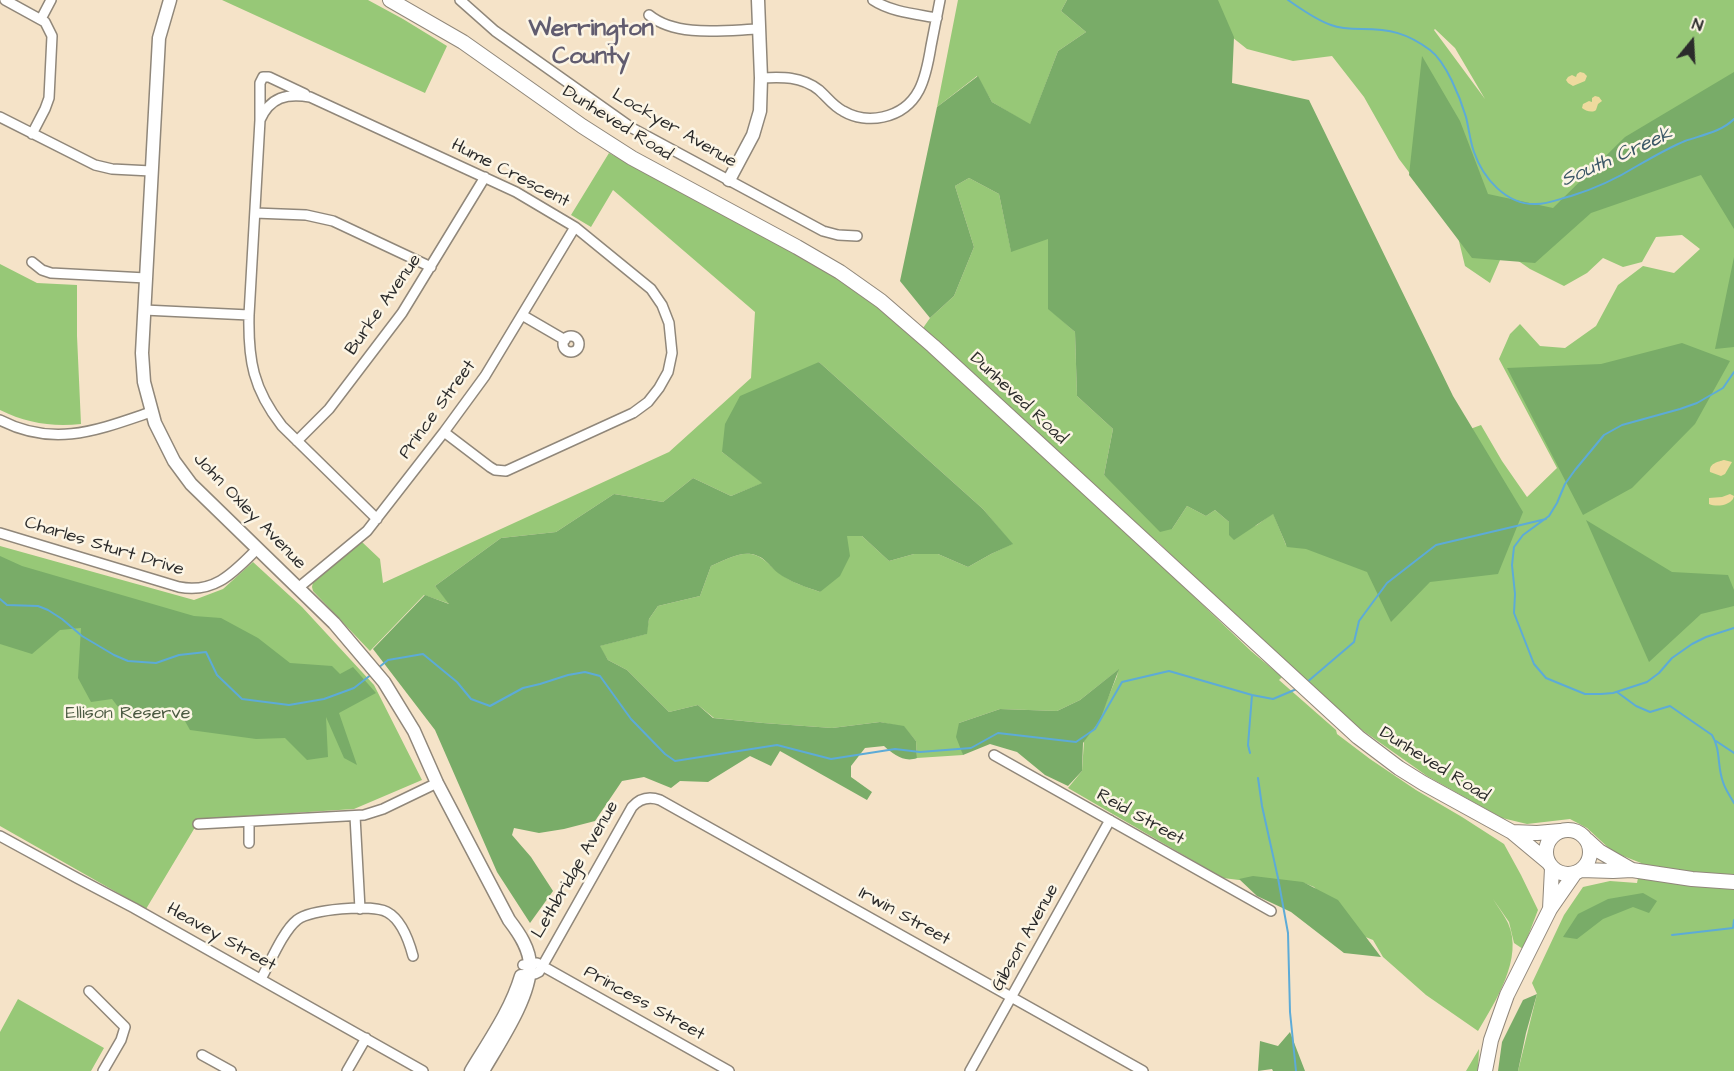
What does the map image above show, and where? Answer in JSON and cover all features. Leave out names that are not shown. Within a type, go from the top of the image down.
[{"type":"main road","name":"Dunheved Road","points":[[390,0],[463,42],[582,126],[632,158],[820,260],[881,301],[933,346],[1358,737],[1399,768],[1512,832],[1550,865]]},
{"type":"main road","name":"Dunheved Road","points":[[404,0],[451,31],[463,42]]},
{"type":"main road","name":"Dunheved Road","points":[[1512,832],[1562,831]]},
{"type":"main road","points":[[1550,909],[1550,865],[1546,852],[1548,843],[1554,835],[1562,831],[1576,831],[1599,851],[1632,870]]},
{"type":"main road","points":[[1485,1071],[1491,1040],[1502,1008],[1550,909],[1587,863],[1590,854],[1589,844],[1584,836]]},
{"type":"main road","points":[[1550,865],[1563,874],[1632,870],[1672,877],[1734,882]]},
{"type":"street","points":[[5,0],[40,19],[48,26],[52,36],[50,86],[45,109],[32,134]]},
{"type":"street","points":[[40,19],[51,0]]},
{"type":"street","name":"John Oxley Avenue","points":[[170,0],[159,38],[144,310],[143,367],[151,412],[167,448],[187,479],[334,623],[384,682],[414,731],[437,783],[509,920],[518,931],[524,944],[529,969]]},
{"type":"street","name":"Lockyer Avenue","points":[[460,0],[495,31],[632,128],[824,231],[838,235],[857,236]]},
{"type":"street","points":[[729,180],[756,127],[761,105],[758,0]]},
{"type":"street","points":[[873,0],[892,9],[936,18]]},
{"type":"street","points":[[761,78],[787,77],[806,82],[819,90],[838,108],[854,116],[873,118],[889,115],[911,102],[922,87],[940,0]]},
{"type":"street","points":[[649,15],[663,24],[684,29],[760,29]]},
{"type":"street","name":"Hume Crescent","points":[[377,519],[276,418],[257,384],[249,351],[249,315],[260,83],[263,77],[269,77],[516,192],[575,227],[646,284],[662,305],[671,329],[672,347],[668,372],[648,402],[633,413],[506,471],[490,467],[444,432]]},
{"type":"street","name":"Hume Crescent","points":[[260,120],[268,107],[278,99],[295,95],[310,97]]},
{"type":"street","points":[[0,117],[95,165],[112,169],[151,171]]},
{"type":"street","name":"Burke Avenue","points":[[297,441],[329,409],[402,312],[432,267],[485,177]]},
{"type":"street","points":[[255,213],[306,216],[333,221],[432,267]]},
{"type":"street","name":"Prince Street","points":[[298,588],[367,531],[444,432],[481,383],[575,227]]},
{"type":"street","points":[[32,262],[42,270],[51,273],[146,278]]},
{"type":"street","points":[[144,310],[249,315]]},
{"type":"street","points":[[522,315],[565,340]]},
{"type":"street","points":[[0,420],[31,432],[66,435],[94,431],[151,412]]},
{"type":"street","name":"Charles Sturt Drive","points":[[0,533],[187,589],[209,586],[225,579],[257,549]]},
{"type":"street","name":"Reid Street","points":[[993,755],[1271,911]]},
{"type":"street","points":[[198,825],[355,816],[377,811],[437,783]]},
{"type":"street","name":"Lethbridge Avenue","points":[[471,1071],[516,990],[632,807],[636,802],[647,797]]},
{"type":"street","name":"Irwin Street","points":[[647,797],[660,800],[1143,1071]]},
{"type":"street","points":[[355,816],[360,909]]},
{"type":"street","name":"Gibson Avenue","points":[[970,1071],[1110,820]]},
{"type":"street","points":[[249,822],[249,843]]},
{"type":"street","name":"Heavey Street","points":[[0,836],[134,908],[423,1071]]},
{"type":"street","points":[[261,979],[288,930],[300,918],[322,911],[377,909],[391,915],[406,936],[413,956]]},
{"type":"street","name":"Lethbridge Avenue","points":[[483,1071],[513,1017],[522,997],[529,969]]},
{"type":"street","name":"Princess Street","points":[[529,969],[729,1071]]},
{"type":"street","points":[[89,991],[125,1027],[121,1040],[103,1071]]},
{"type":"street","points":[[347,1071],[366,1038]]},
{"type":"street","points":[[202,1055],[231,1071]]},
{"type":"green space","points":[[222,0],[368,0],[447,46],[425,93]]},
{"type":"green space","points":[[958,0],[1067,0],[1061,11],[1086,32],[1058,51],[1030,125],[992,102],[977,76],[937,107]]},
{"type":"green space","points":[[1067,0],[1218,0],[1234,37],[1232,83],[1309,100],[1453,396],[1523,512],[1498,574],[1430,582],[1391,622],[1367,572],[1306,549],[1287,547],[1273,514],[1234,540],[1229,535],[1229,522],[1215,510],[1206,516],[1187,506],[1172,529],[1160,532],[1104,475],[1113,429],[1077,396],[1075,332],[1048,309],[1048,239],[1011,252],[999,194],[969,178],[955,186],[974,247],[954,296],[930,318],[900,281],[937,107],[978,76],[992,102],[1030,124],[1058,51],[1086,32],[1061,11]]},
{"type":"green space","points":[[1194,0],[1734,0],[1734,1071],[1518,1071],[1537,994],[1532,983],[1564,915],[1583,887],[1610,881],[1637,883],[1641,863],[1613,852],[1587,828],[1570,819],[1527,824],[1502,818],[1427,776],[1355,725],[1291,671],[1157,541],[923,328],[930,318],[954,296],[974,247],[955,186],[969,178],[999,194],[1011,251],[1048,238],[1048,308],[1075,332],[1077,396],[1113,429],[1104,475],[1172,529],[1187,506],[1206,516],[1215,510],[1229,522],[1229,535],[1257,525],[1273,513],[1286,545],[1454,435],[1481,425],[1527,497],[1557,468],[1499,359],[1510,334],[1520,324],[1540,346],[1565,348],[1596,326],[1618,285],[1643,266],[1674,273],[1700,249],[1682,235],[1656,237],[1642,262],[1623,267],[1603,258],[1587,273],[1564,286],[1530,269],[1504,251],[1490,283],[1465,266],[1458,237],[1399,159],[1364,97],[1332,56],[1293,61],[1247,49],[1203,14]],"holes":[[[1434,30],[1455,48],[1485,99]]]},
{"type":"green space","points":[[1422,56],[1460,121],[1488,194],[1553,208],[1625,137],[1734,72],[1734,229],[1701,175],[1591,213],[1535,263],[1472,258],[1409,175]]},
{"type":"green space","points":[[609,153],[810,261],[847,284],[902,327],[1099,506],[1251,651],[1282,677],[1279,680],[1336,730],[1337,734],[1416,790],[1504,844],[1538,910],[1523,949],[1514,943],[1509,922],[1493,899],[1508,923],[1512,936],[1512,951],[1505,979],[1478,1031],[1426,995],[1383,957],[1373,940],[1353,932],[1314,887],[1304,883],[1254,877],[1239,880],[1223,878],[1068,788],[1082,771],[1084,741],[1100,717],[1118,670],[1080,700],[1057,711],[1000,709],[959,723],[963,755],[917,758],[916,741],[904,727],[880,722],[832,728],[763,723],[714,718],[698,705],[669,712],[627,670],[608,660],[599,646],[646,634],[649,619],[658,606],[700,596],[711,566],[725,559],[746,554],[756,555],[788,579],[820,592],[846,536],[862,536],[889,561],[914,554],[938,554],[968,567],[1012,544],[983,509],[819,362],[722,452],[763,483],[731,496],[693,478],[663,502],[614,494],[556,532],[501,538],[435,586],[450,604],[424,595],[370,651],[313,591],[312,587],[313,582],[362,542],[380,559],[383,583],[669,452],[751,378],[755,312],[613,190],[591,227],[571,215]]},
{"type":"green space","points":[[1734,257],[1734,347],[1715,349]]},
{"type":"green space","points":[[0,264],[37,283],[77,285],[81,424],[39,423],[0,410]]},
{"type":"green space","points":[[1682,343],[1730,361],[1695,424],[1632,488],[1583,515],[1507,368],[1601,364]]},
{"type":"green space","points":[[819,362],[983,509],[1013,544],[968,567],[938,554],[914,554],[889,561],[862,536],[847,536],[850,556],[840,576],[820,592],[783,576],[760,557],[751,554],[736,556],[711,566],[700,596],[658,606],[649,619],[647,634],[600,646],[608,660],[627,670],[669,712],[698,705],[713,718],[832,728],[880,722],[904,726],[916,741],[917,758],[903,759],[884,746],[865,748],[851,766],[851,777],[872,792],[867,800],[780,751],[771,766],[750,756],[708,782],[680,781],[671,788],[644,777],[622,781],[595,821],[539,833],[514,828],[512,835],[531,857],[553,891],[530,923],[497,872],[435,730],[373,649],[425,595],[449,604],[435,586],[501,538],[556,532],[614,494],[663,502],[693,478],[731,496],[762,483],[722,452],[725,424],[740,396]]},
{"type":"green space","points":[[1586,520],[1672,572],[1728,575],[1734,590],[1734,606],[1701,614],[1649,662]]},
{"type":"green space","name":"Ellison Reserve","points":[[0,546],[194,600],[223,589],[253,562],[302,607],[374,685],[422,780],[354,809],[200,819],[146,909],[0,826]]},
{"type":"green space","points":[[0,556],[22,566],[194,616],[221,618],[258,638],[290,663],[332,666],[340,674],[353,667],[376,693],[339,713],[357,765],[344,758],[326,717],[328,757],[307,760],[285,738],[256,739],[190,730],[181,714],[171,707],[140,712],[122,712],[112,699],[91,702],[78,678],[81,628],[60,630],[32,654],[0,644]]},
{"type":"green space","points":[[1119,669],[1100,720],[1083,743],[1082,771],[1068,786],[1045,775],[1017,752],[990,744],[963,755],[956,737],[959,723],[1000,709],[1057,711],[1080,700]]},
{"type":"green space","points":[[1253,876],[1303,882],[1338,900],[1381,957],[1344,953],[1291,912],[1257,896],[1239,879]]},
{"type":"green space","points":[[1643,893],[1657,901],[1649,913],[1633,907],[1603,919],[1577,939],[1563,937],[1578,914],[1608,899]]},
{"type":"green space","points":[[1537,994],[1518,1071],[1498,1071],[1502,1042],[1523,1000]]},
{"type":"green space","points":[[18,999],[104,1048],[91,1071],[0,1071],[0,1032]]},
{"type":"green space","points":[[1290,1032],[1305,1071],[1273,1071],[1272,1069],[1258,1071],[1260,1041],[1278,1046]]},
{"type":"green space","points":[[1479,1049],[1478,1071],[1466,1071]]},
{"type":"sand","points":[[1580,72],[1587,76],[1585,81],[1573,86],[1568,83],[1566,80],[1568,77],[1572,75],[1576,77]]},
{"type":"sand","points":[[1595,96],[1602,101],[1596,110],[1589,111],[1582,108],[1583,104],[1592,102]]},
{"type":"sand","points":[[1724,460],[1732,462],[1725,474],[1721,476],[1710,472],[1712,465]]},
{"type":"sand","points":[[1730,494],[1734,496],[1728,503],[1718,506],[1709,504],[1709,498]]},
{"type":"waterway","name":"South Creek","points":[[1288,0],[1331,25],[1398,33],[1430,50],[1442,63],[1456,90],[1466,117],[1471,144],[1483,171],[1506,195],[1525,203],[1549,202],[1596,187],[1685,141],[1717,130],[1734,119]]},
{"type":"waterway","name":"South Creek","points":[[1734,372],[1723,388],[1697,403],[1622,425],[1604,435],[1565,484],[1549,516],[1523,535],[1514,547],[1512,565],[1514,613],[1534,664],[1546,678],[1585,694],[1613,693],[1647,682],[1659,673],[1672,658],[1692,644],[1734,628]]},
{"type":"waterway","points":[[1306,683],[1354,642],[1359,621],[1387,583],[1436,545],[1546,519]]},
{"type":"waterway","points":[[0,599],[7,605],[38,606],[48,610],[82,636],[128,661],[156,663],[179,655],[206,652],[217,675],[242,699],[289,705],[324,699],[354,688],[372,674]]},
{"type":"waterway","points":[[378,668],[388,660],[423,654],[457,682],[471,699],[490,706],[523,688],[568,675],[585,672],[600,676],[631,719],[665,754],[675,761],[777,745],[831,759],[895,749],[920,752],[971,748],[998,733],[1076,742],[1095,729],[1122,682],[1169,671],[1273,699],[1299,688]]},
{"type":"waterway","points":[[1617,692],[1636,706],[1650,712],[1670,706],[1712,735],[1717,746],[1723,782],[1734,803]]},
{"type":"waterway","points":[[1250,753],[1248,745],[1252,695]]},
{"type":"waterway","points":[[1716,741],[1734,753]]},
{"type":"waterway","points":[[1258,778],[1288,933],[1290,1012],[1296,1071]]},
{"type":"waterway","points":[[1672,935],[1733,928],[1734,920]]},
{"type":"district","name":"Werrington County","points":[[591,44]]}]
